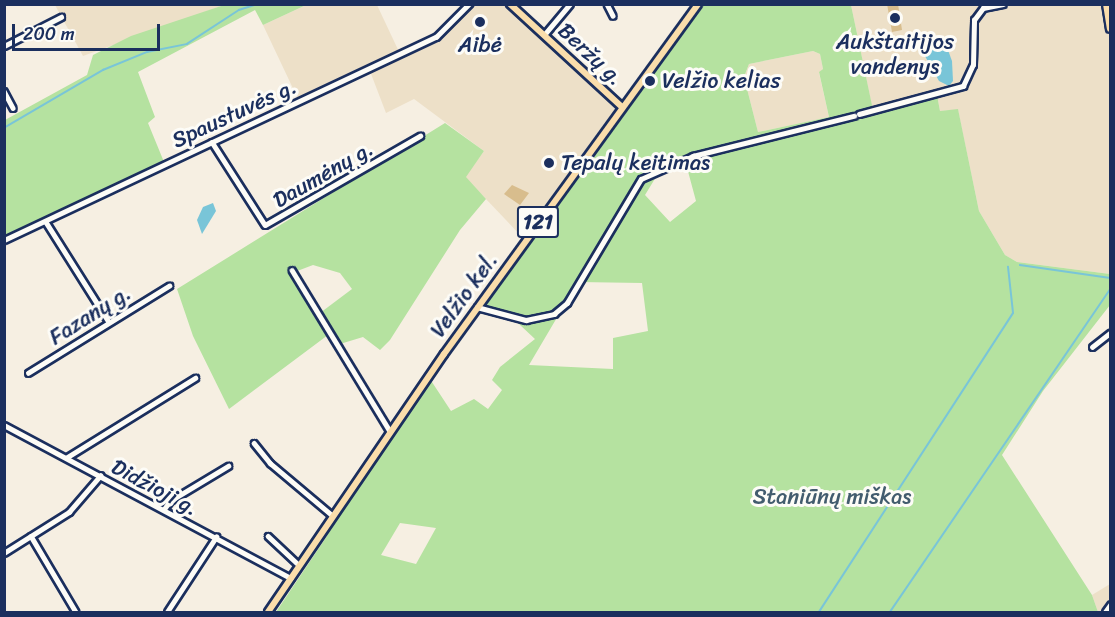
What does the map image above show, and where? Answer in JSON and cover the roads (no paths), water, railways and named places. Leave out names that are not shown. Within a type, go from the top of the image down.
[{"type":"main road","name":"Beržų g.","points":[[510,4],[621,106]]},
{"type":"main road","name":"Velžio kel.","points":[[268,612],[332,515],[477,307],[621,106],[698,4]]},
{"type":"main road","points":[[1106,4],[1110,29]]},
{"type":"street","name":"Spaustuvės g.","points":[[4,240],[436,37],[469,4]]},
{"type":"street","points":[[544,35],[570,4]]},
{"type":"street","points":[[607,4],[613,16]]},
{"type":"street","points":[[477,307],[526,320],[554,314],[567,303],[641,179],[693,156],[963,86],[973,65],[974,20],[983,8],[1003,4]]},
{"type":"street","points":[[4,46],[61,17]]},
{"type":"street","points":[[4,91],[13,108]]},
{"type":"street","name":"Daumėnų g.","points":[[212,142],[265,225],[420,136]]},
{"type":"street","points":[[46,222],[109,322]]},
{"type":"street","points":[[292,270],[390,431]]},
{"type":"street","name":"Fazanų g.","points":[[28,373],[169,286]]},
{"type":"street","points":[[1092,347],[1110,333]]},
{"type":"street","points":[[66,458],[195,378]]},
{"type":"street","name":"Didžioji g.","points":[[4,425],[291,578]]},
{"type":"street","points":[[254,443],[270,463],[332,515]]},
{"type":"street","points":[[164,509],[228,466]]},
{"type":"street","points":[[4,553],[77,505],[100,476]]},
{"type":"street","points":[[31,536],[76,612]]},
{"type":"street","points":[[268,536],[299,565]]},
{"type":"street","points":[[167,612],[216,537]]},
{"type":"street","points":[[1105,612],[1110,605]]},
{"type":"water","points":[[938,37],[945,42],[952,61],[953,81],[949,86],[939,81],[921,49],[925,41]]},
{"type":"water","points":[[213,203],[216,211],[202,234],[197,220],[203,207]]},
{"type":"waterway","points":[[4,128],[103,70],[147,52],[187,44],[239,10],[258,4]]},
{"type":"waterway","points":[[1020,265],[1110,278]]},
{"type":"waterway","points":[[819,612],[1013,313],[1008,267]]},
{"type":"waterway","points":[[890,612],[1110,289]]},
{"type":"place","name":"Aukštaitijos vandenys","points":[[895,18]]},
{"type":"place","name":"Aibė","points":[[480,22]]},
{"type":"place","name":"Velžio kelias","points":[[650,81]]},
{"type":"place","name":"Tepalų keitimas","points":[[549,163]]},
{"type":"park label","name":"Staniūnų miškas","points":[[832,497]]}]
